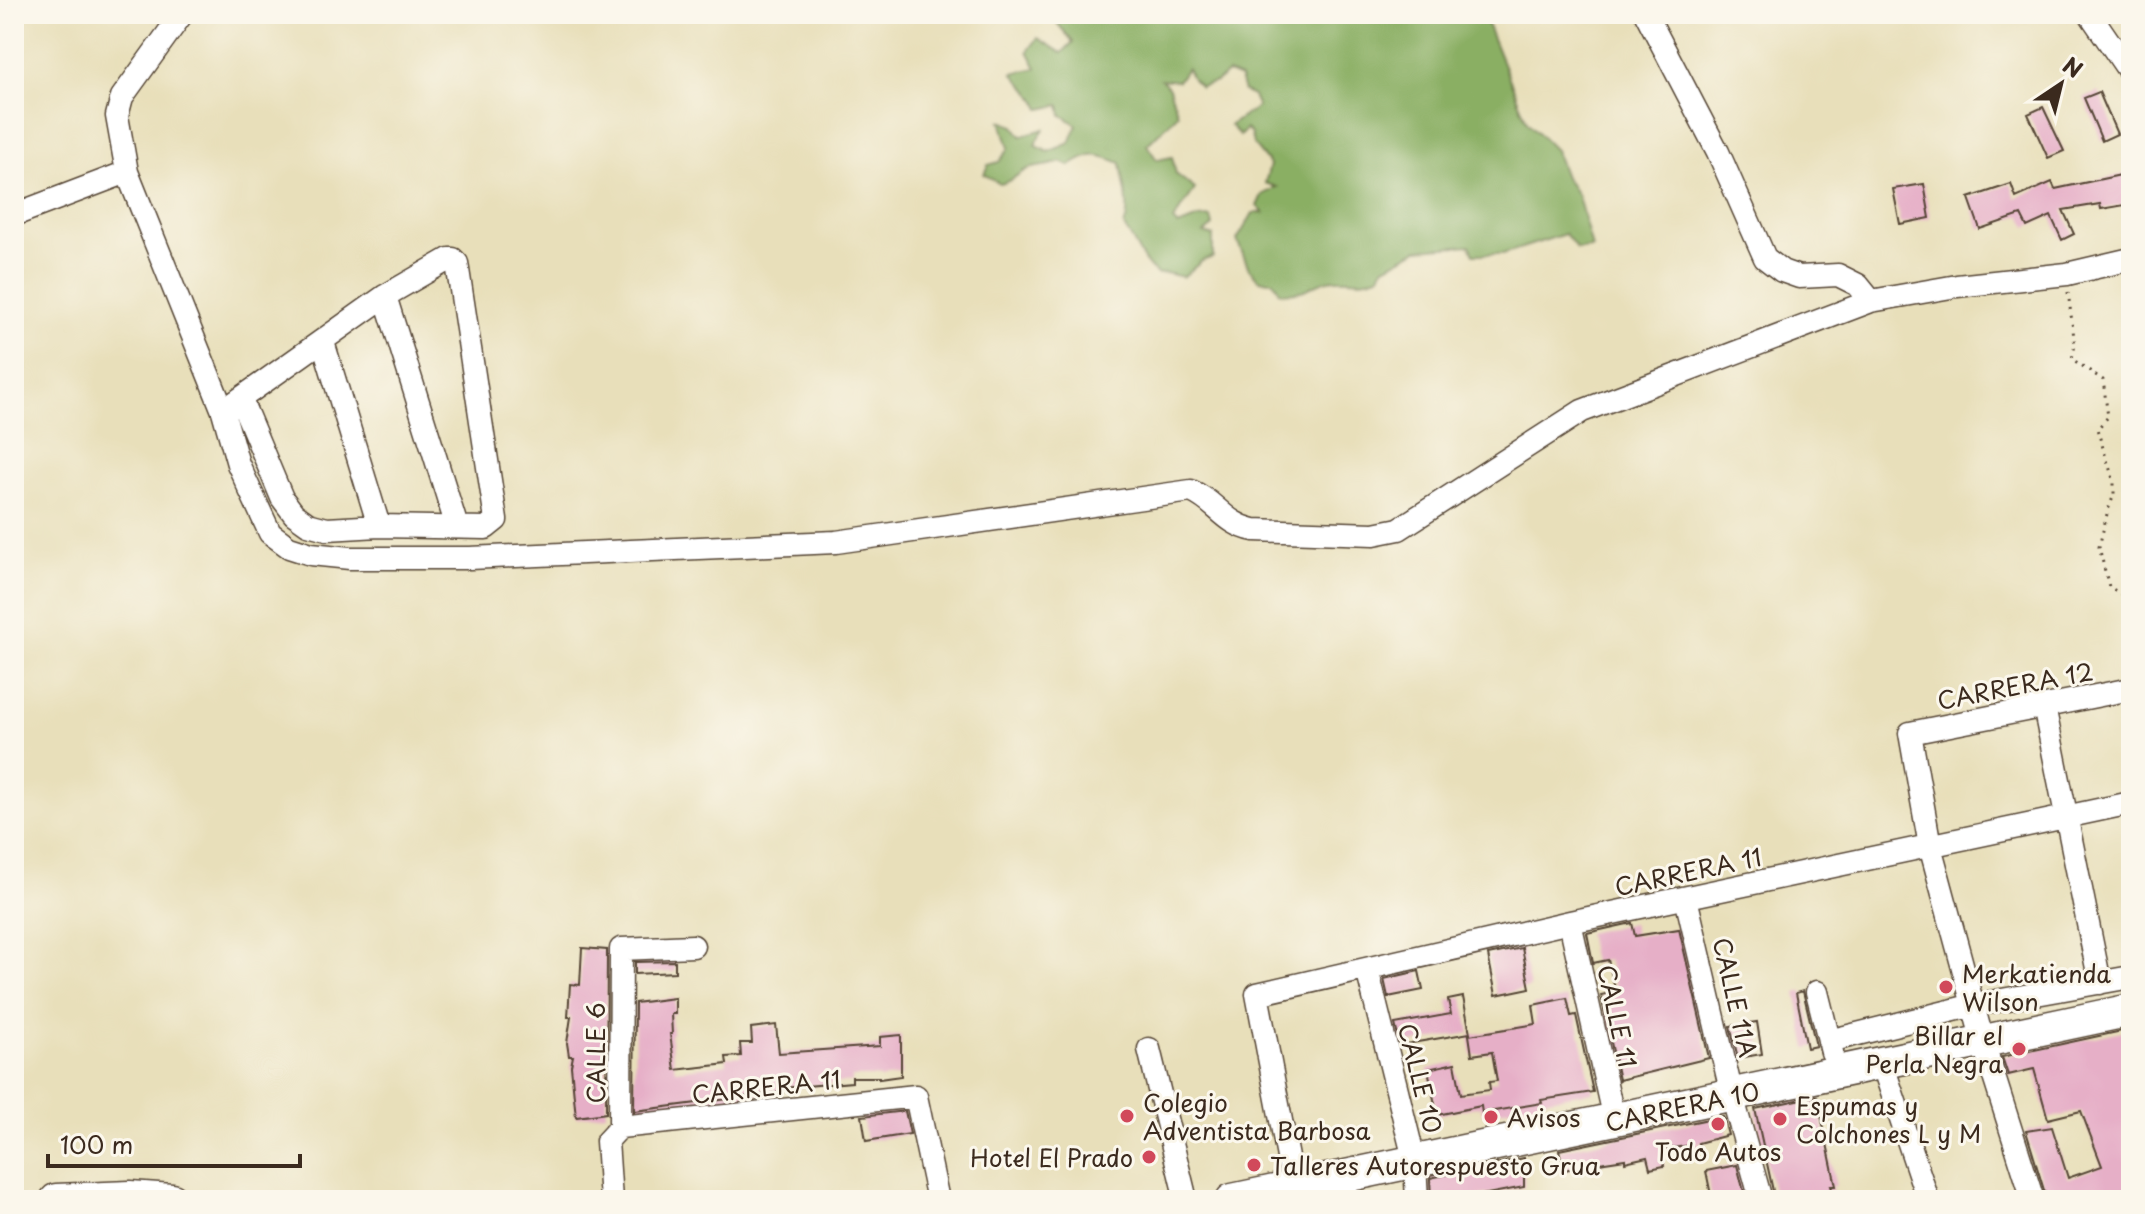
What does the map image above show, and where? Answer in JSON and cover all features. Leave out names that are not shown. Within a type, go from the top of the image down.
[{"type":"highway","name":"CARRERA 10","points":[[1232,1200],[2131,1010]]},
{"type":"highway","points":[[56,1200],[130,1197],[172,1200]]},
{"type":"street","points":[[182,14],[122,97],[117,116],[127,172],[232,405],[282,498],[294,514],[308,524],[327,529],[379,526],[486,528],[496,520],[457,263],[453,259],[385,296],[232,405]]},
{"type":"street","points":[[1646,14],[1718,152],[1765,258],[1782,271],[1799,277],[1838,275],[1858,285],[1871,301]]},
{"type":"street","points":[[2090,14],[2131,74]]},
{"type":"street","points":[[14,215],[127,172]]},
{"type":"street","points":[[232,405],[238,464],[270,533],[289,547],[311,554],[350,558],[470,558],[836,542],[1191,491],[1203,496],[1240,528],[1374,534],[1399,529],[1582,411],[1871,301],[1957,286],[2067,274],[2131,259]]},
{"type":"street","points":[[385,296],[457,527]]},
{"type":"street","points":[[323,342],[379,526]]},
{"type":"street","name":"CARRERA 12","points":[[1930,846],[1910,733],[2131,689]]},
{"type":"street","points":[[2044,706],[2100,983]]},
{"type":"street","name":"CARRERA 11","points":[[1294,1189],[1257,994],[1570,922],[2131,803]]},
{"type":"street","points":[[1930,846],[1983,1042],[2033,1200]]},
{"type":"street","name":"CALLE 11A","points":[[1686,898],[1732,1095],[1761,1200]]},
{"type":"street","name":"CALLE 11","points":[[1570,922],[1614,1120]]},
{"type":"street","name":"CALLE 6","points":[[611,1200],[607,1141],[620,1127],[621,949],[693,946]]},
{"type":"street","name":"CALLE 10","points":[[1367,969],[1415,1163],[1417,1200]]},
{"type":"street","points":[[1829,1041],[1974,1005],[2131,977]]},
{"type":"street","points":[[1817,992],[1837,1073]]},
{"type":"street","points":[[1149,1049],[1186,1200]]},
{"type":"street","points":[[1882,1063],[1928,1200]]},
{"type":"street","name":"CARRERA 11","points":[[620,1127],[916,1096],[938,1200]]},
{"type":"path","points":[[2067,274],[2075,345],[2072,359],[2103,380],[2106,390],[2108,417],[2097,429],[2114,482],[2114,495],[2099,547],[2109,587],[2131,600]]},
{"type":"green space","points":[[1053,14],[1483,14],[1527,122],[1555,150],[1565,177],[1578,196],[1592,248],[1577,249],[1565,234],[1503,254],[1474,254],[1470,245],[1418,249],[1383,268],[1380,275],[1373,278],[1328,280],[1297,292],[1280,292],[1273,281],[1259,280],[1249,269],[1237,240],[1253,213],[1264,213],[1257,206],[1262,195],[1277,187],[1265,183],[1270,165],[1253,144],[1251,134],[1246,129],[1240,136],[1230,125],[1258,107],[1253,96],[1244,92],[1240,78],[1228,73],[1216,82],[1200,87],[1187,68],[1178,81],[1161,79],[1169,88],[1178,114],[1147,145],[1157,160],[1172,157],[1176,174],[1195,189],[1173,221],[1178,226],[1198,218],[1211,217],[1213,226],[1204,233],[1213,236],[1213,257],[1202,261],[1183,277],[1157,274],[1124,227],[1127,203],[1121,163],[1089,156],[1070,166],[1061,162],[1028,169],[1000,184],[984,174],[988,165],[999,162],[1009,148],[1001,121],[1014,126],[1021,136],[1044,129],[1035,145],[1048,152],[1070,143],[1077,125],[1062,115],[1060,105],[1041,109],[1013,73],[1037,68],[1028,51],[1038,38],[1062,53],[1073,42]]},
{"type":"building","points":[[2099,92],[2117,134],[2102,141],[2084,98]]},
{"type":"building","points":[[2043,107],[2064,151],[2048,158],[2028,114]]},
{"type":"building","points":[[2130,173],[2131,204],[2101,209],[2100,204],[2063,210],[2074,234],[2062,240],[2051,216],[2027,227],[2021,215],[1980,229],[1969,198],[2011,184],[2016,198],[2052,182],[2055,189]]},
{"type":"building","points":[[1924,184],[1930,218],[1900,224],[1893,189]]},
{"type":"building","points":[[1632,923],[1635,936],[1679,929],[1709,1058],[1619,1080],[1601,995],[1616,992],[1608,960],[1593,963],[1587,933]]},
{"type":"building","points":[[582,948],[607,950],[606,1113],[576,1117],[571,1066],[573,1056],[569,1056],[567,1043],[571,1017],[568,1017],[570,984],[580,985]]},
{"type":"building","points":[[1522,948],[1530,988],[1496,995],[1488,955]]},
{"type":"building","points":[[675,961],[675,972],[635,974],[635,962]]},
{"type":"building","points":[[1419,971],[1423,990],[1388,997],[1384,979]]},
{"type":"building","points":[[1803,991],[1816,1046],[1807,1048],[1796,993]]},
{"type":"building","points":[[1463,997],[1470,1033],[1400,1045],[1395,1024],[1451,1014],[1448,1000]]},
{"type":"building","points":[[675,998],[670,1034],[675,1070],[727,1064],[726,1057],[741,1056],[740,1043],[752,1043],[751,1028],[776,1025],[779,1053],[880,1046],[880,1037],[901,1035],[901,1076],[879,1079],[852,1077],[852,1082],[783,1088],[783,1092],[634,1111],[635,1003]]},
{"type":"building","points":[[1567,998],[1571,1016],[1576,1015],[1593,1092],[1482,1113],[1481,1106],[1437,1115],[1428,1069],[1455,1063],[1461,1094],[1490,1090],[1489,1082],[1497,1081],[1492,1052],[1472,1055],[1469,1035],[1536,1024],[1533,1005]]},
{"type":"building","points":[[1757,1022],[1762,1054],[1738,1058],[1730,1026]]},
{"type":"building","points":[[2131,1029],[2131,1200],[2047,1200],[2026,1131],[2052,1127],[2068,1178],[2102,1166],[2081,1111],[2048,1119],[2034,1069],[2008,1075],[2002,1057]]},
{"type":"building","points":[[1817,1096],[1836,1186],[1831,1186],[1835,1198],[1775,1200],[1755,1109]]},
{"type":"building","points":[[905,1111],[910,1134],[866,1141],[862,1116]]},
{"type":"building","points":[[1723,1116],[1728,1135],[1698,1143],[1699,1147],[1687,1150],[1686,1146],[1661,1150],[1664,1166],[1650,1169],[1647,1157],[1564,1170],[1559,1150]]},
{"type":"building","points":[[1524,1158],[1524,1187],[1456,1200],[1431,1200],[1430,1178]]},
{"type":"building","points":[[1737,1165],[1746,1200],[1712,1200],[1706,1171]]},
{"type":"place","name":"Merkatienda Wilson","points":[[1946,987]]},
{"type":"place","name":"Billar el Perla Negra","points":[[2019,1049]]},
{"type":"place","name":"Colegio Adventista Barbosa","points":[[1127,1116]]},
{"type":"place","name":"Avisos","points":[[1491,1117]]},
{"type":"place","name":"Espumas y Colchones L y M","points":[[1780,1119]]},
{"type":"place","name":"Todo Autos","points":[[1718,1124]]},
{"type":"place","name":"Hotel El Prado","points":[[1149,1157]]},
{"type":"place","name":"Talleres Autorespuesto Grua","points":[[1254,1165]]}]
